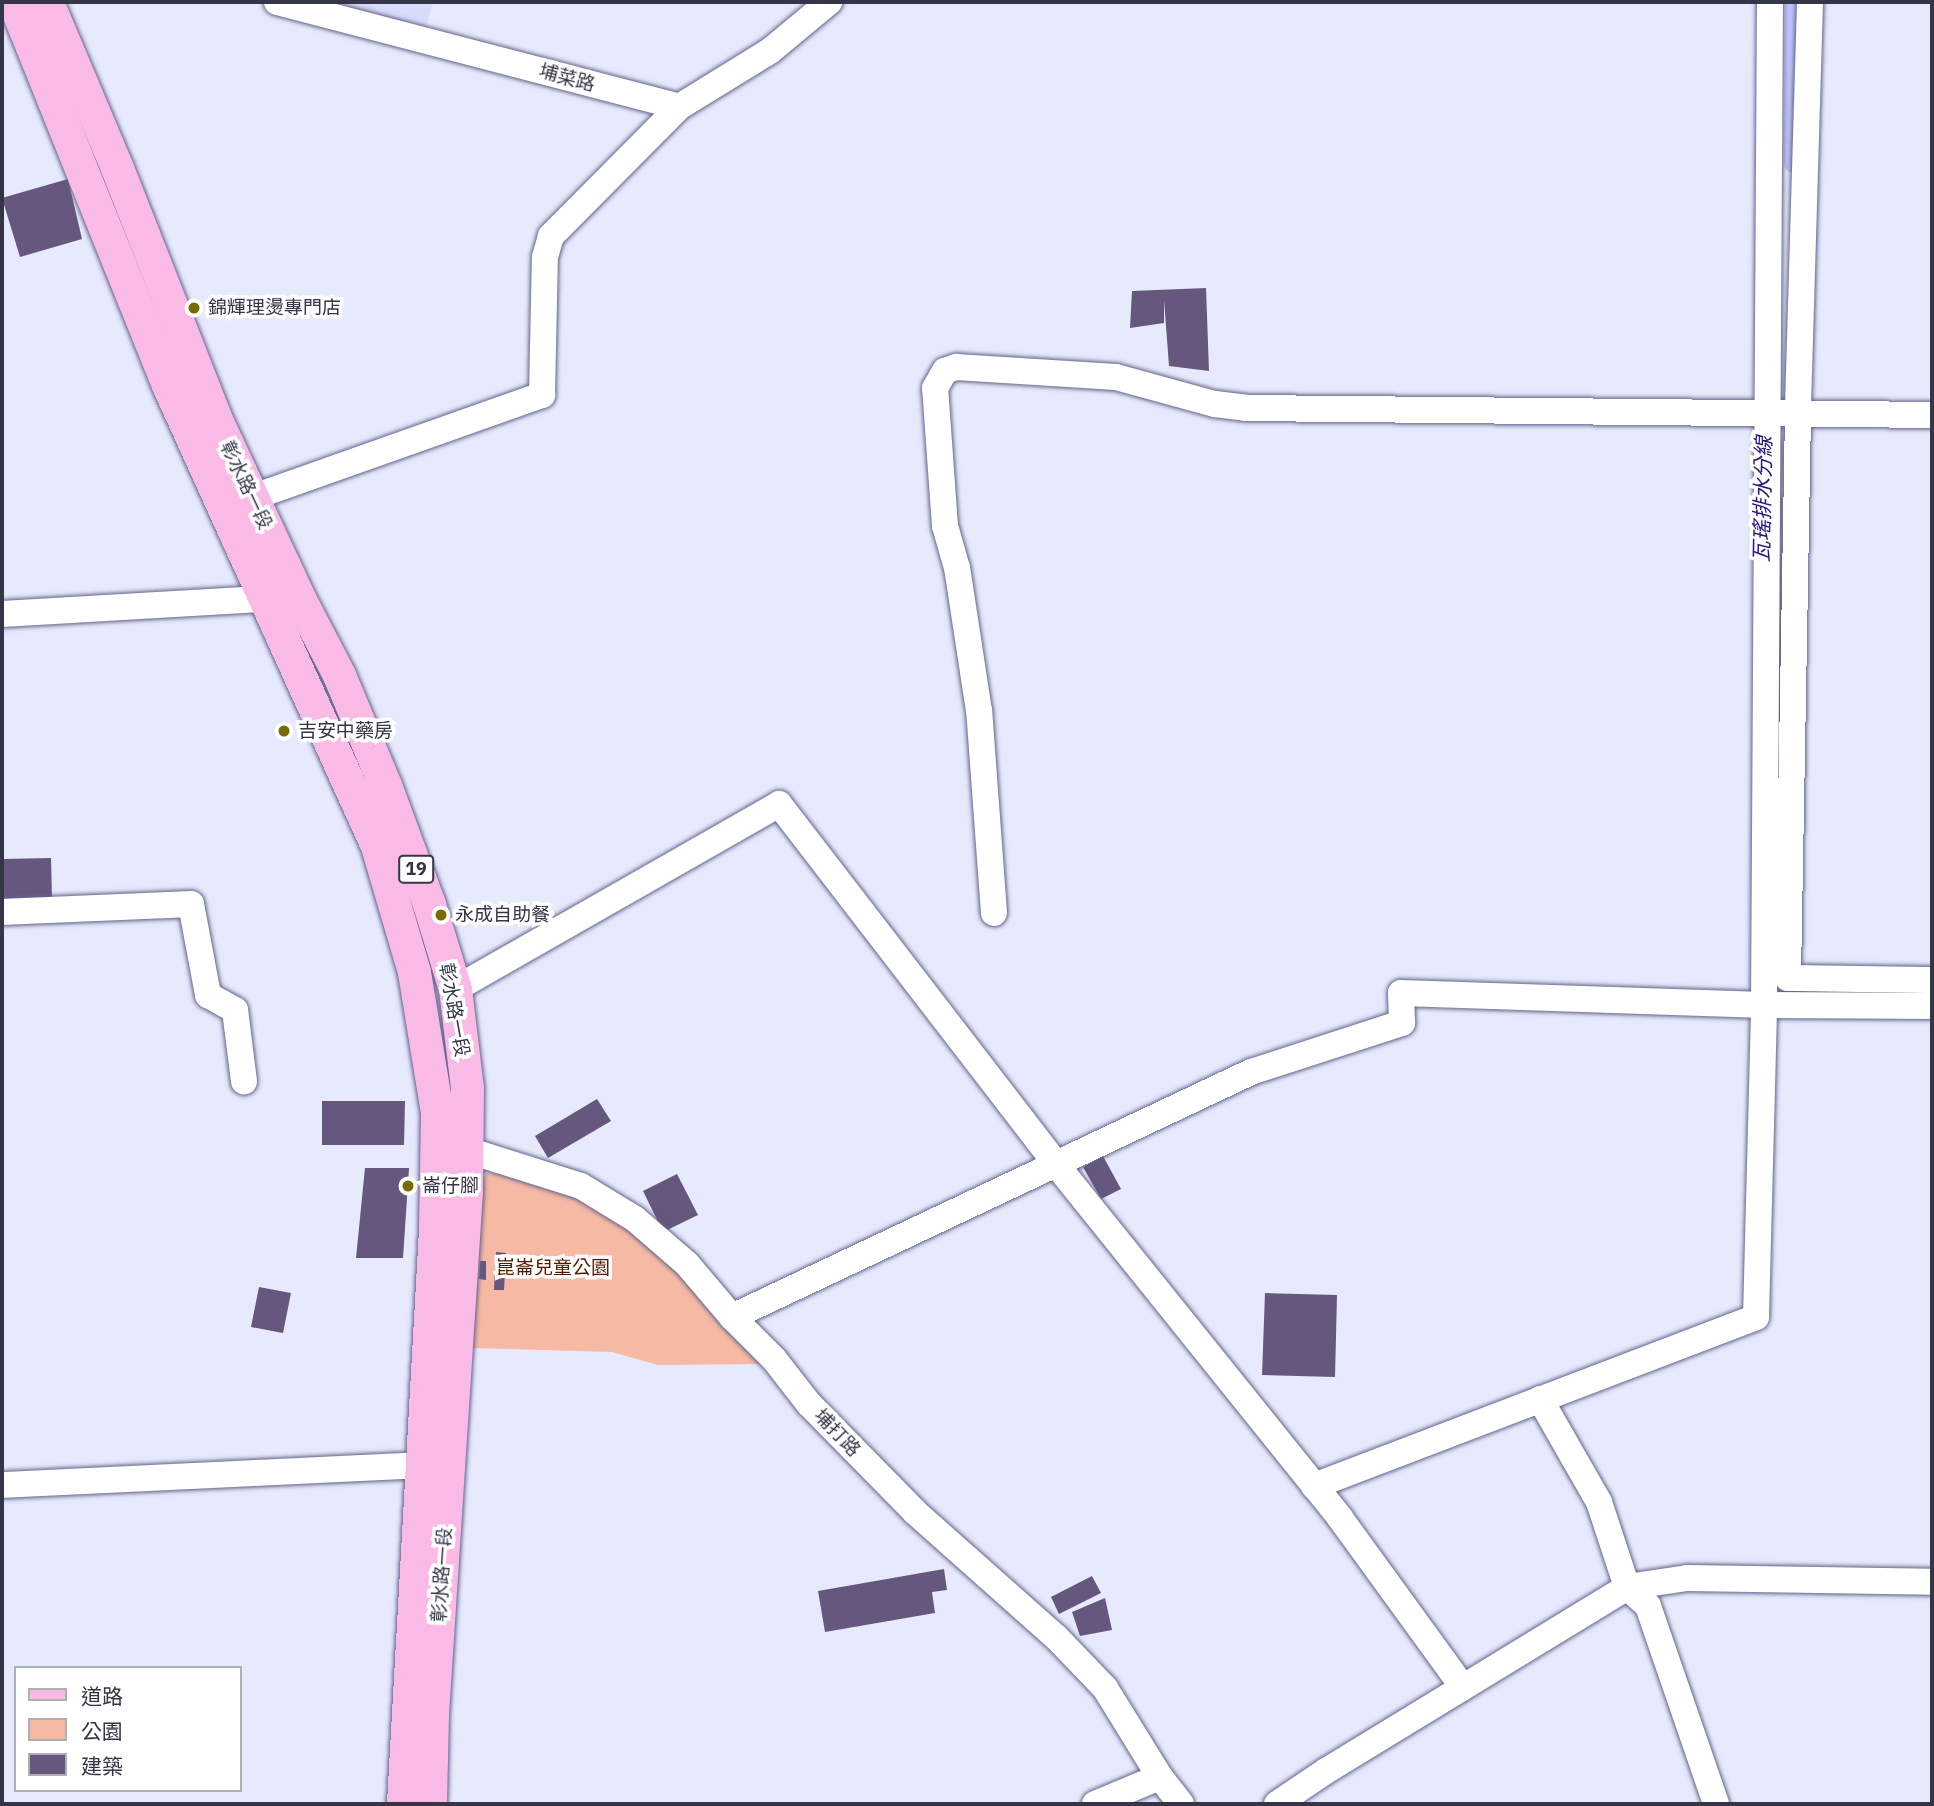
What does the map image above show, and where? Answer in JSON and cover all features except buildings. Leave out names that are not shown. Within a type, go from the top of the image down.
[{"type":"main road","name":"彰水路一段","points":[[14,2],[168,385],[263,598],[377,846],[405,884],[455,989],[467,1088],[451,1145],[435,1229],[403,1804]]},
{"type":"main road","name":"彰水路一段","points":[[47,2],[251,498],[339,675],[386,785],[405,884],[414,972],[437,1112],[451,1145],[459,1330],[432,1714],[430,1804]]},
{"type":"street","name":"埔菜路","points":[[277,2],[679,107]]},
{"type":"street","points":[[251,498],[542,395],[545,257],[551,236],[679,107],[770,51],[829,2]]},
{"type":"street","points":[[1770,2],[1766,414],[1776,977]]},
{"type":"street","points":[[1314,1486],[1756,1318],[1764,1005],[1776,977],[1798,414],[1810,2]]},
{"type":"street","points":[[994,913],[978,711],[957,568],[945,526],[935,388],[945,371],[956,367],[1116,377],[1215,404],[1246,408],[1932,415]]},
{"type":"street","points":[[2,614],[299,598]]},
{"type":"street","points":[[455,989],[779,804],[1055,1163],[1314,1486],[1463,1687]]},
{"type":"street","points":[[2,912],[191,904],[208,995],[235,1010],[244,1081]]},
{"type":"street","points":[[1776,977],[1932,980]]},
{"type":"street","points":[[732,1317],[1251,1072],[1402,1023],[1401,993],[1764,1005],[1932,1006]]},
{"type":"street","name":"埔打路","points":[[451,1145],[581,1186],[635,1219],[687,1264],[732,1317],[774,1359],[808,1404],[915,1512],[1056,1637],[1105,1688],[1160,1777],[1181,1804]]},
{"type":"street","points":[[1540,1399],[1599,1503],[1627,1587],[1648,1606],[1716,1804]]},
{"type":"street","points":[[2,1485],[422,1465]]},
{"type":"street","points":[[1277,1804],[1627,1587],[1687,1578],[1932,1582]]},
{"type":"street","points":[[1094,1804],[1160,1777]]},
{"type":"shaded area","points":[[325,2],[433,2],[426,27]]},
{"type":"green space","name":"崑崙兒童公園","points":[[487,1173],[535,1177],[632,1222],[770,1364],[658,1365],[612,1352],[472,1348],[470,1196]]},
{"type":"waterway","name":"瓦瑤排水分線","points":[[1793,163],[1794,2]]},
{"type":"place","name":"錦輝理燙專門店","points":[[194,308]]},
{"type":"place","name":"吉安中藥房","points":[[284,731]]},
{"type":"place","name":"永成自助餐","points":[[441,915]]},
{"type":"place","name":"崙仔腳","points":[[408,1186]]}]
